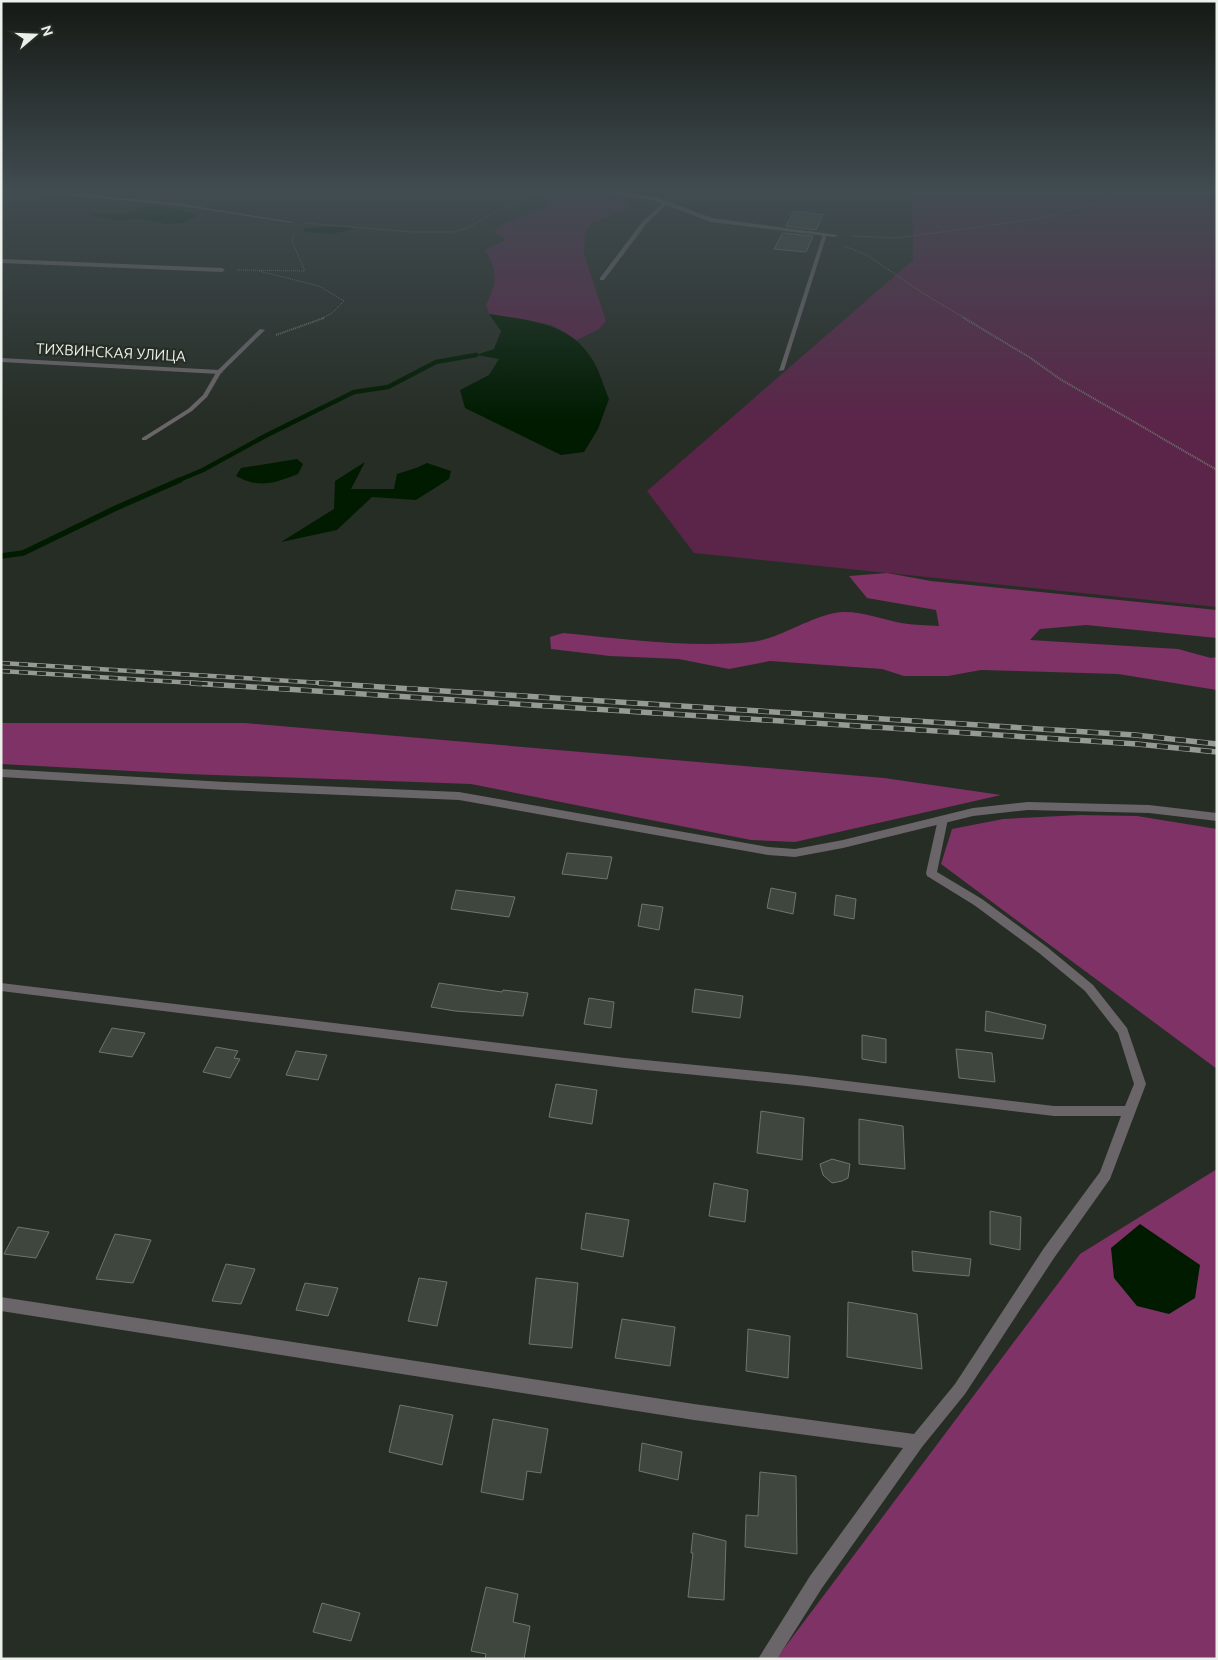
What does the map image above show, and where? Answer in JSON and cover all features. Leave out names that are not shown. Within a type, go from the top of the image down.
[{"type":"street","name":"ТИХВИНСКАЯ УЛИЦА","points":[[1,360],[219,372]]},
{"type":"street","points":[[1,773],[225,786],[459,796],[777,852],[795,852],[843,844],[973,812],[1028,806],[1149,809],[1217,817]]},
{"type":"lane","points":[[135,266],[222,270]]},
{"type":"lane","points":[[602,279],[611,266]]},
{"type":"lane","points":[[781,370],[814,266]]},
{"type":"lane","points":[[144,439],[190,410],[205,396],[219,372],[262,330]]},
{"type":"lane","points":[[768,1659],[816,1582],[917,1442],[960,1389],[1049,1253],[1105,1175],[1140,1084],[1123,1031],[1089,988],[1044,950],[978,902],[931,873],[943,819]]},
{"type":"lane","points":[[1,987],[625,1063],[806,1081],[1054,1111],[1129,1112]]},
{"type":"lane","points":[[1,1304],[694,1412],[917,1442]]},
{"type":"path","points":[[222,270],[305,271],[303,266]]},
{"type":"path","points":[[884,266],[926,295],[1029,357],[1060,379],[1217,470]]},
{"type":"path","points":[[259,270],[319,286],[344,301],[342,306],[317,321],[273,336]]},
{"type":"shaded area","points":[[492,266],[588,266],[606,321],[599,329],[577,340],[552,325],[489,314],[486,305],[494,283]]},
{"type":"shaded area","points":[[906,266],[1217,266],[1217,607],[694,553],[647,491]]},
{"type":"shaded area","points":[[489,314],[545,324],[558,329],[581,345],[590,356],[609,399],[598,429],[584,452],[561,455],[465,408],[460,390],[489,375],[499,359],[476,355],[494,349],[501,331]]},
{"type":"shaded area","points":[[297,459],[303,464],[298,474],[282,480],[260,483],[236,476],[241,468]]},
{"type":"shaded area","points":[[365,462],[351,489],[394,489],[397,474],[427,463],[451,471],[449,479],[416,500],[372,497],[337,530],[281,542],[334,509],[335,481]]},
{"type":"shaded area","points":[[887,573],[931,581],[1217,610],[1217,638],[1086,625],[1040,629],[1030,640],[1178,649],[1211,658],[1217,657],[1217,690],[1118,674],[981,670],[948,676],[904,676],[882,669],[770,661],[729,669],[679,659],[610,656],[551,649],[550,637],[563,633],[681,643],[728,644],[752,642],[775,636],[820,617],[842,612],[864,614],[906,624],[939,626],[936,610],[867,598],[849,576]]},
{"type":"shaded area","points":[[1,723],[245,723],[884,778],[1001,795],[795,842],[751,840],[471,784],[187,774],[1,764]]},
{"type":"shaded area","points":[[1080,815],[1137,816],[1217,829],[1217,1069],[941,864],[952,829],[1003,819]]},
{"type":"shaded area","points":[[1217,1169],[1217,1659],[776,1659],[1080,1254]]},
{"type":"shaded area","points":[[1140,1224],[1200,1265],[1195,1298],[1169,1314],[1137,1306],[1114,1278],[1111,1248]]},
{"type":"building","points":[[567,853],[612,857],[607,879],[562,874]]},
{"type":"building","points":[[771,888],[796,893],[793,914],[767,908]]},
{"type":"building","points":[[456,890],[515,897],[509,917],[451,909]]},
{"type":"building","points":[[836,895],[856,899],[854,919],[834,915]]},
{"type":"building","points":[[642,904],[663,907],[659,930],[638,926]]},
{"type":"building","points":[[439,983],[502,992],[503,990],[528,993],[523,1016],[455,1011],[431,1007]]},
{"type":"building","points":[[695,989],[743,996],[740,1018],[692,1012]]},
{"type":"building","points":[[589,998],[614,1002],[611,1028],[584,1024]]},
{"type":"building","points":[[986,1011],[1046,1025],[1043,1039],[985,1031]]},
{"type":"building","points":[[112,1028],[145,1033],[132,1057],[99,1052]]},
{"type":"building","points":[[862,1035],[886,1039],[886,1063],[862,1059]]},
{"type":"building","points":[[216,1047],[238,1051],[234,1058],[240,1059],[230,1078],[203,1072]]},
{"type":"building","points":[[956,1049],[992,1053],[995,1082],[959,1078]]},
{"type":"building","points":[[296,1051],[327,1055],[318,1080],[286,1075]]},
{"type":"building","points":[[556,1084],[597,1090],[592,1124],[549,1117]]},
{"type":"building","points":[[761,1111],[804,1118],[802,1160],[757,1153]]},
{"type":"building","points":[[859,1119],[903,1126],[905,1169],[859,1164]]},
{"type":"building","points":[[832,1159],[850,1164],[848,1178],[832,1183],[823,1175],[820,1164]]},
{"type":"building","points":[[714,1183],[748,1190],[745,1222],[709,1216]]},
{"type":"building","points":[[990,1211],[1021,1217],[1020,1250],[990,1244]]},
{"type":"building","points":[[586,1213],[629,1220],[623,1257],[581,1249]]},
{"type":"building","points":[[18,1227],[49,1232],[36,1258],[4,1254]]},
{"type":"building","points":[[115,1234],[151,1240],[133,1283],[96,1279]]},
{"type":"building","points":[[912,1251],[971,1259],[969,1276],[913,1271]]},
{"type":"building","points":[[226,1264],[255,1269],[241,1304],[212,1301]]},
{"type":"building","points":[[419,1278],[447,1282],[437,1326],[408,1321]]},
{"type":"building","points":[[536,1278],[578,1283],[572,1348],[529,1344]]},
{"type":"building","points":[[305,1283],[338,1288],[328,1316],[296,1310]]},
{"type":"building","points":[[848,1302],[917,1314],[922,1369],[847,1357]]},
{"type":"building","points":[[622,1319],[675,1327],[670,1366],[615,1358]]},
{"type":"building","points":[[748,1329],[790,1336],[788,1378],[746,1371]]},
{"type":"building","points":[[400,1405],[453,1415],[442,1465],[389,1452]]},
{"type":"building","points":[[493,1419],[548,1429],[541,1473],[527,1471],[523,1500],[481,1492]]},
{"type":"building","points":[[642,1443],[682,1452],[678,1480],[639,1471]]},
{"type":"building","points":[[760,1472],[796,1476],[797,1554],[745,1547],[746,1515],[758,1516]]},
{"type":"building","points":[[693,1533],[726,1541],[724,1600],[688,1597],[693,1553],[691,1553]]},
{"type":"building","points":[[486,1587],[518,1594],[513,1622],[530,1626],[524,1659],[485,1659],[486,1654],[471,1651]]},
{"type":"building","points":[[322,1603],[360,1613],[351,1641],[313,1632]]},
{"type":"waterway","points":[[177,481],[203,470],[267,435],[354,392],[388,387],[436,362],[476,355]]},
{"type":"waterway","points":[[1,556],[23,553],[116,508],[180,480]]},
{"type":"railway","points":[[1,663],[339,684]]},
{"type":"railway","points":[[1,671],[210,684]]},
{"type":"railway","points":[[191,683],[1137,744],[1217,752]]},
{"type":"railway","points":[[319,683],[1135,735],[1217,744]]}]
